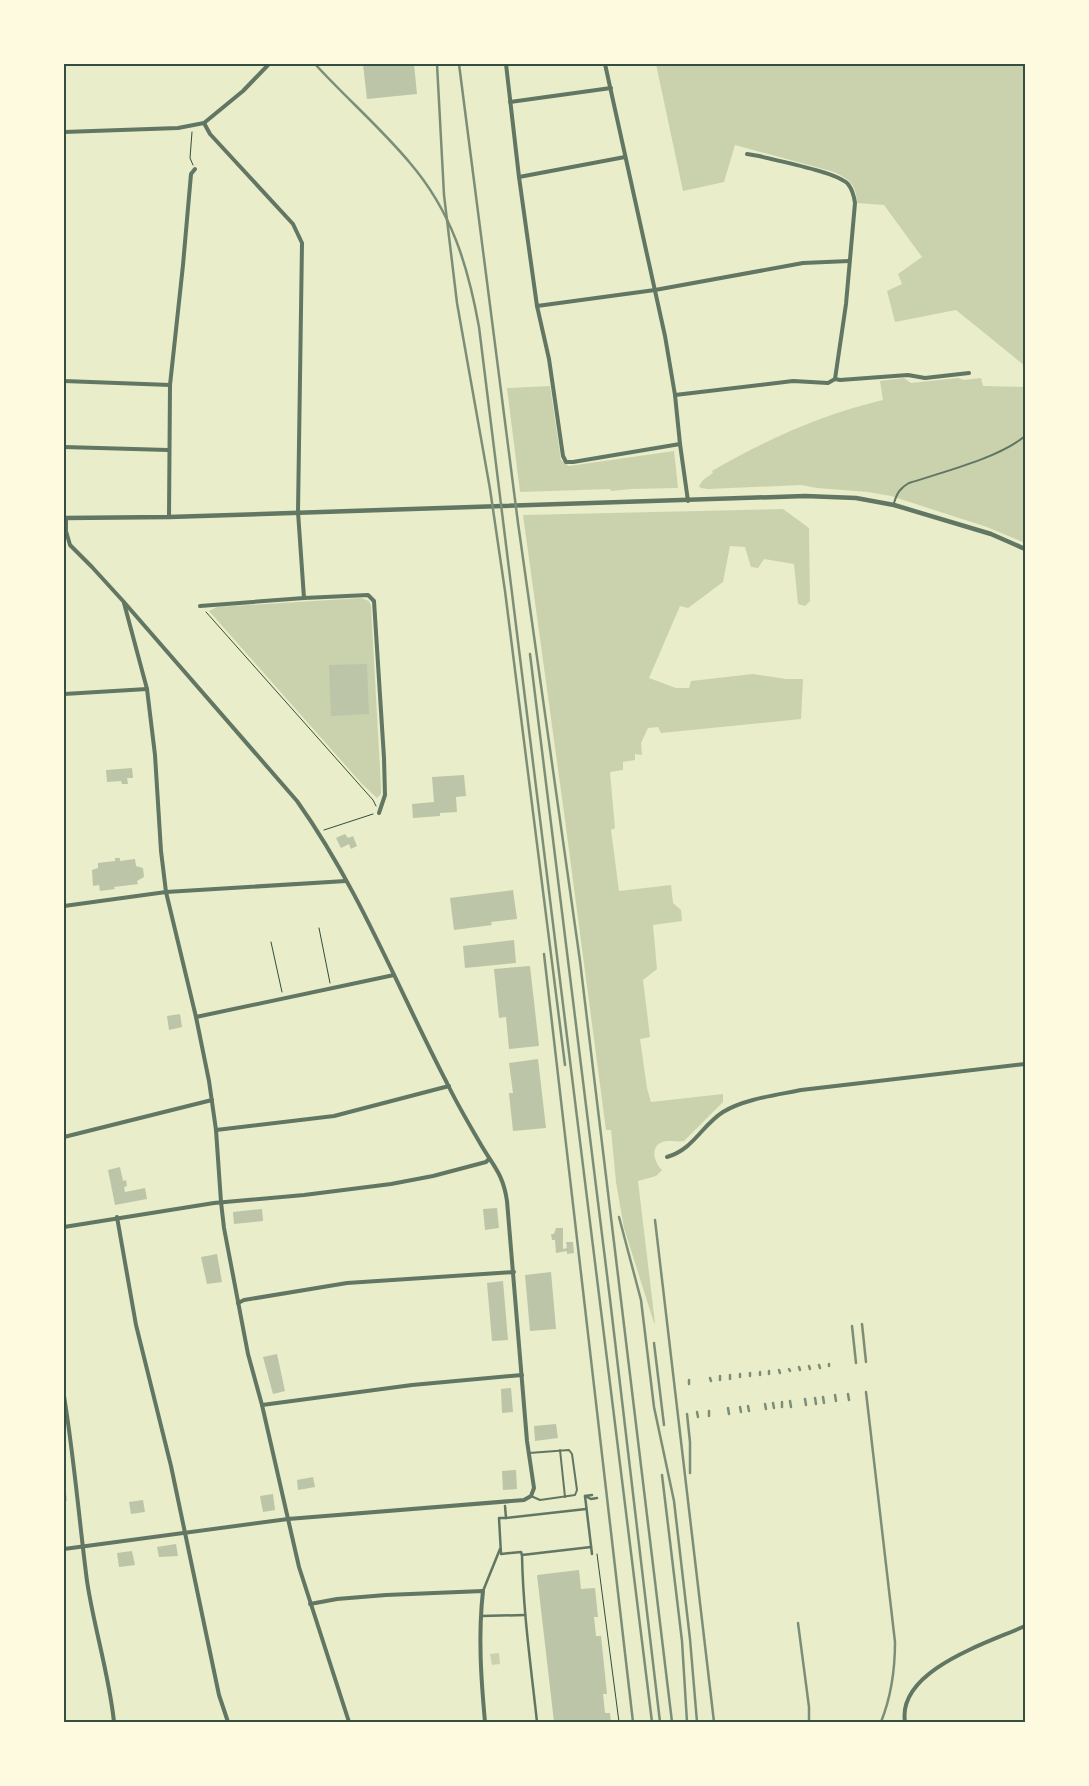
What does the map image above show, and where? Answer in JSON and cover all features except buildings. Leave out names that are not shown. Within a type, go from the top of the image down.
[{"type":"street","points":[[64,132],[192,126],[204,123],[243,91],[269,64]]},
{"type":"street","points":[[506,64],[537,306],[546,341],[563,456],[566,462],[573,462],[680,444]]},
{"type":"street","points":[[605,64],[676,395],[680,444],[688,501]]},
{"type":"street","points":[[510,102],[611,88]]},
{"type":"street","points":[[204,123],[210,134],[293,224],[299,233],[302,243],[298,512],[304,598]]},
{"type":"street","points":[[747,154],[836,177],[848,184],[853,193],[855,203],[846,304],[836,379]]},
{"type":"street","points":[[519,177],[625,157]]},
{"type":"street","points":[[168,517],[170,385],[183,265],[190,174],[195,169]]},
{"type":"street","points":[[537,306],[655,290],[803,263],[849,261]]},
{"type":"street","points":[[676,395],[793,381],[828,383],[836,379],[850,380],[908,374],[926,378],[969,373]]},
{"type":"street","points":[[64,381],[170,385]]},
{"type":"street","points":[[64,447],[168,450]]},
{"type":"street","points":[[64,1549],[288,1519],[521,1500],[531,1496],[534,1488],[529,1453],[514,1272],[504,1184],[498,1171],[448,1086],[346,881],[297,801],[124,601],[70,545],[65,518],[168,517],[817,496],[856,498],[894,505],[991,534],[1025,549]]},
{"type":"street","points":[[200,606],[368,595],[374,600],[385,795],[379,812]]},
{"type":"street","points":[[124,601],[147,689],[155,755],[161,851],[166,892],[196,1016],[212,1100],[221,1202],[248,1354],[262,1405],[297,1559],[349,1722]]},
{"type":"street","points":[[64,694],[147,689]]},
{"type":"street","points":[[64,906],[166,892],[346,881]]},
{"type":"street","points":[[196,1016],[394,975]]},
{"type":"street","points":[[667,1157],[685,1149],[712,1120],[735,1106],[801,1090],[1025,1064]]},
{"type":"street","points":[[216,1130],[334,1116],[448,1086]]},
{"type":"street","points":[[64,1138],[212,1100]]},
{"type":"street","points":[[64,1227],[117,1217],[221,1202],[304,1195],[391,1184],[442,1174],[486,1162],[490,1159]]},
{"type":"street","points":[[117,1217],[136,1325],[171,1466],[219,1695],[228,1722]]},
{"type":"street","points":[[238,1303],[244,1300],[347,1283],[514,1272]]},
{"type":"street","points":[[262,1405],[412,1385],[522,1376]]},
{"type":"street","points":[[64,1396],[94,1620],[111,1691],[114,1722]]},
{"type":"street","points":[[585,1496],[592,1494]]},
{"type":"street","points":[[585,1496],[591,1499],[597,1498]]},
{"type":"street","points":[[585,1496],[592,1554]]},
{"type":"street","points":[[504,1506],[506,1518]]},
{"type":"street","points":[[538,1722],[525,1615],[522,1552],[501,1554],[499,1518],[586,1509]]},
{"type":"street","points":[[485,1722],[480,1649],[480,1616],[484,1590],[500,1547]]},
{"type":"street","points":[[522,1555],[591,1548]]},
{"type":"street","points":[[310,1604],[337,1599],[484,1590]]},
{"type":"street","points":[[480,1616],[525,1615]]},
{"type":"street","points":[[905,1722],[905,1705],[910,1694],[922,1679],[959,1656],[1025,1626]]},
{"type":"lane","points":[[894,505],[898,491],[902,487],[996,453],[1018,442],[1025,436]]},
{"type":"lane","points":[[560,1450],[565,1497]]},
{"type":"lane","points":[[529,1453],[569,1450],[572,1454],[576,1486],[575,1495],[540,1500],[531,1496]]},
{"type":"path","points":[[192,126],[190,158],[195,169]]},
{"type":"path","points":[[200,606],[373,800],[379,812],[317,832]]},
{"type":"path","points":[[318,928],[331,989]]},
{"type":"path","points":[[271,942],[283,999]]},
{"type":"path","points":[[597,1553],[619,1722]]},
{"type":"green space","points":[[656,64],[1025,64],[1025,366],[956,310],[895,322],[887,291],[902,284],[898,274],[922,257],[884,205],[857,203],[854,187],[834,172],[735,145],[724,182],[683,191]]},
{"type":"green space","points":[[904,378],[911,383],[958,378],[964,380],[981,378],[983,386],[1025,387],[1025,543],[987,527],[891,496],[801,485],[708,489],[699,486],[703,480],[713,473],[712,471],[795,429],[838,413],[883,400],[880,381]]},
{"type":"green space","points":[[550,386],[561,460],[569,466],[674,451],[678,488],[520,492],[507,388]]},
{"type":"green space","points":[[783,509],[809,528],[810,601],[805,606],[798,604],[794,564],[764,559],[758,568],[751,567],[745,547],[730,546],[723,582],[688,608],[680,606],[649,678],[676,688],[689,688],[691,681],[753,674],[786,679],[803,679],[801,719],[661,733],[658,727],[648,728],[641,743],[642,755],[635,754],[635,760],[623,762],[623,770],[610,772],[615,828],[611,830],[619,891],[671,885],[673,903],[681,910],[682,921],[653,925],[657,969],[643,980],[650,1037],[640,1039],[647,1088],[651,1102],[723,1094],[723,1102],[684,1141],[661,1142],[655,1148],[656,1162],[662,1170],[656,1176],[638,1181],[654,1323],[624,1228],[616,1182],[611,1130],[606,1130],[523,515]]},
{"type":"green space","points":[[361,598],[369,601],[371,606],[381,787],[381,794],[377,798],[362,784],[209,611],[217,607]]},
{"type":"green space","points":[[499,1653],[500,1664],[492,1665],[490,1654]]},
{"type":"railway","points":[[315,64],[387,138],[425,182],[437,201],[456,240],[475,304],[546,850],[652,1722]]},
{"type":"railway","points":[[437,64],[444,195],[457,303],[490,489],[505,591],[565,1065]]},
{"type":"railway","points":[[459,64],[518,523],[580,961],[672,1722]]},
{"type":"railway","points":[[530,654],[660,1722]]},
{"type":"railway","points":[[544,954],[633,1722]]},
{"type":"railway","points":[[619,1217],[641,1300],[654,1407],[674,1501],[690,1639],[697,1722]]},
{"type":"railway","points":[[655,1220],[714,1722]]},
{"type":"railway","points":[[862,1324],[866,1362]]},
{"type":"railway","points":[[852,1326],[856,1363]]},
{"type":"railway","points":[[654,1343],[664,1425]]},
{"type":"railway","points":[[866,1392],[895,1642],[892,1683],[881,1722]]},
{"type":"railway","points":[[848,1394],[849,1400]]},
{"type":"railway","points":[[835,1395],[836,1401]]},
{"type":"railway","points":[[823,1397],[824,1403]]},
{"type":"railway","points":[[815,1398],[816,1404]]},
{"type":"railway","points":[[805,1399],[806,1405]]},
{"type":"railway","points":[[790,1401],[791,1407]]},
{"type":"railway","points":[[782,1402],[782,1407]]},
{"type":"railway","points":[[773,1403],[774,1408]]},
{"type":"railway","points":[[765,1404],[766,1409]]},
{"type":"railway","points":[[748,1406],[749,1411]]},
{"type":"railway","points":[[740,1407],[741,1412]]},
{"type":"railway","points":[[728,1408],[729,1414]]},
{"type":"railway","points":[[709,1411],[709,1416]]},
{"type":"railway","points":[[697,1412],[698,1417]]},
{"type":"railway","points":[[687,1414],[690,1442],[690,1473]]},
{"type":"railway","points":[[662,1475],[682,1641],[687,1722]]},
{"type":"railway","points":[[798,1623],[809,1707],[809,1722]]}]
